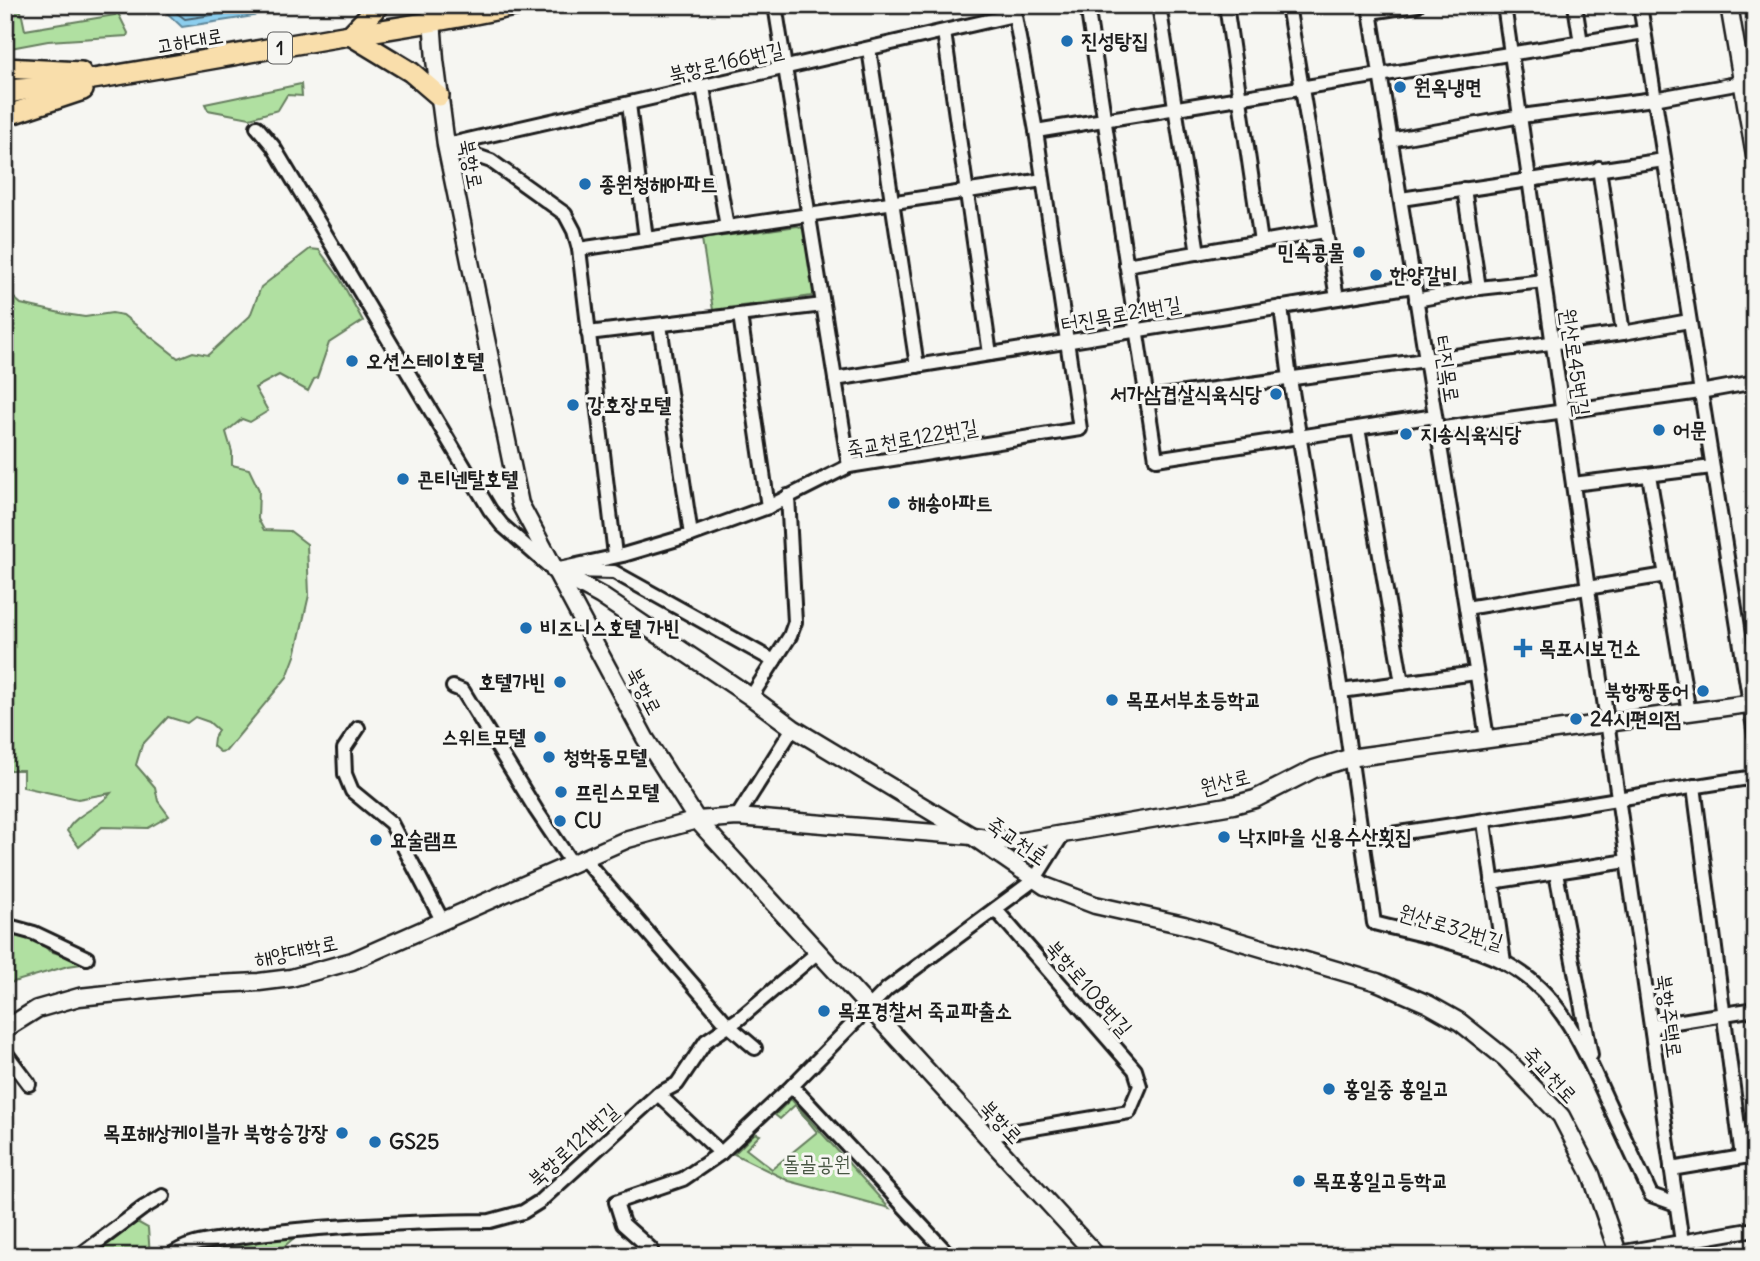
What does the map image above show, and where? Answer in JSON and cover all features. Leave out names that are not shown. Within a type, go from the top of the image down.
[{"type":"main road","points":[[379,5],[350,35],[411,72],[439,96]]},
{"type":"main road","name":"고하대로","points":[[5,92],[127,75],[350,35],[432,14],[507,6]]},
{"type":"main road","points":[[5,68],[127,75]]},
{"type":"main road","points":[[5,116],[127,75]]},
{"type":"street","points":[[775,5],[849,466]]},
{"type":"street","points":[[1087,5],[1156,459],[1358,428],[1563,411],[1755,382]]},
{"type":"street","points":[[1158,5],[1198,253]]},
{"type":"street","points":[[1226,5],[1261,242]]},
{"type":"street","points":[[1288,5],[1336,298]]},
{"type":"street","points":[[1370,9],[1417,5]]},
{"type":"street","name":"원산로45번길","points":[[1504,5],[1607,724]]},
{"type":"street","points":[[1575,5],[1581,43]]},
{"type":"street","points":[[1640,5],[1712,467],[1752,703],[1755,736]]},
{"type":"street","points":[[1729,5],[1755,156]]},
{"type":"street","name":"터진목로","points":[[1370,9],[1487,738]]},
{"type":"street","points":[[1013,10],[1036,131],[1066,343]]},
{"type":"street","name":"북항로166번길","points":[[446,145],[944,32],[1013,10]]},
{"type":"street","name":"북항로","points":[[432,14],[446,145],[520,504],[554,570],[645,738],[697,820],[1090,1253]]},
{"type":"street","points":[[944,32],[990,354]]},
{"type":"street","points":[[1036,131],[1644,32]]},
{"type":"street","points":[[869,49],[917,366]]},
{"type":"street","points":[[1390,140],[1521,116],[1654,99],[1741,83]]},
{"type":"street","points":[[703,87],[727,228]]},
{"type":"street","points":[[629,104],[646,239]]},
{"type":"street","points":[[257,127],[273,146],[490,510],[502,525],[554,570],[614,572],[774,661]]},
{"type":"street","points":[[446,145],[491,161],[565,214],[574,231],[579,249],[615,555]]},
{"type":"street","points":[[1401,199],[1530,182],[1600,168],[1664,160]]},
{"type":"street","points":[[1600,168],[1623,333]]},
{"type":"street","points":[[579,249],[1043,180]]},
{"type":"street","points":[[1464,189],[1479,288]]},
{"type":"street","points":[[1126,265],[1325,231]]},
{"type":"street","points":[[1416,300],[1479,288],[1544,281]]},
{"type":"street","name":"터진목로21번길","points":[[835,379],[1413,286]]},
{"type":"street","points":[[588,333],[824,305]]},
{"type":"street","name":"원산로32번길","points":[[1281,307],[1374,923],[1469,948],[1504,962],[1542,990],[1558,1008],[1593,1066],[1651,1195],[1676,1204]]},
{"type":"street","points":[[740,315],[768,507]]},
{"type":"street","points":[[1148,398],[1623,333],[1689,321]]},
{"type":"street","points":[[660,325],[691,535]]},
{"type":"street","name":"죽교천로122번길","points":[[554,570],[623,555],[691,535],[768,507],[849,466],[1080,429],[1066,343]]},
{"type":"street","points":[[1358,428],[1402,683]]},
{"type":"street","points":[[1573,484],[1712,467]]},
{"type":"street","points":[[1649,475],[1689,713]]},
{"type":"street","points":[[751,697],[790,636],[795,622],[788,496]]},
{"type":"street","name":"죽교천로","points":[[554,570],[601,596],[793,728],[972,836],[1034,880],[1096,905],[1184,925],[1377,982],[1429,1004],[1460,1022],[1505,1058],[1561,1116],[1591,1174],[1619,1254]]},
{"type":"street","points":[[1466,608],[1666,575]]},
{"type":"street","points":[[1341,691],[1476,673]]},
{"type":"street","points":[[453,687],[463,691],[536,810],[577,860],[729,1026],[755,1048]]},
{"type":"street","name":"원산로","points":[[697,820],[737,817],[1016,842],[1233,805],[1255,799],[1314,769],[1349,758],[1752,703]]},
{"type":"street","name":"북항주택로","points":[[1607,724],[1684,1256]]},
{"type":"street","points":[[358,728],[344,749],[345,774],[352,791],[391,823],[442,920]]},
{"type":"street","points":[[737,817],[793,728]]},
{"type":"street","points":[[1361,838],[1484,822],[1618,797],[1755,777]]},
{"type":"street","points":[[1671,1169],[1748,1156],[1724,1014],[1694,786]]},
{"type":"street","name":"해양대학로","points":[[5,1029],[37,1009],[79,997],[291,978],[352,961],[628,839],[697,820]]},
{"type":"street","points":[[1484,822],[1504,962]]},
{"type":"street","points":[[651,1249],[623,1224],[616,1202],[683,1179],[721,1153],[792,1086],[887,989],[1034,880],[1063,834]]},
{"type":"street","points":[[1492,881],[1627,861]]},
{"type":"street","points":[[1556,873],[1593,1066]]},
{"type":"street","name":"북항로108번길","points":[[986,1136],[1129,1112],[1140,1086],[1135,1070],[996,910]]},
{"type":"street","points":[[5,925],[34,933],[87,958]]},
{"type":"street","name":"북항로121번길","points":[[170,1256],[193,1244],[282,1230],[490,1221],[523,1212],[547,1196],[658,1094],[677,1084],[706,1041],[729,1026],[818,952]]},
{"type":"street","points":[[1651,1026],[1755,1009]]},
{"type":"street","points":[[5,1052],[30,1084]]},
{"type":"street","points":[[792,1086],[950,1256]]},
{"type":"street","points":[[658,1094],[721,1153]]},
{"type":"street","points":[[79,1256],[163,1196]]},
{"type":"street","points":[[1619,1254],[1755,1229]]},
{"type":"green space","points":[[110,5],[114,5],[127,36],[48,41],[5,49],[5,8],[21,11],[25,30],[115,15]]},
{"type":"green space","points":[[301,84],[302,96],[287,95],[278,110],[250,118],[208,110],[205,104]]},
{"type":"green space","points":[[798,226],[807,231],[817,291],[812,296],[713,310],[702,239]]},
{"type":"green space","points":[[310,249],[319,250],[339,277],[363,321],[329,343],[317,378],[308,391],[279,375],[255,388],[268,411],[250,422],[242,419],[226,432],[232,452],[232,465],[249,469],[259,490],[258,519],[264,530],[290,531],[307,544],[309,595],[295,656],[287,677],[226,751],[220,752],[213,746],[218,730],[209,722],[195,717],[187,723],[168,717],[142,745],[136,765],[155,787],[158,801],[169,816],[148,828],[102,827],[79,847],[67,831],[76,820],[111,793],[78,799],[23,787],[23,770],[5,770],[5,290],[21,304],[65,314],[85,317],[112,313],[123,315],[178,358],[193,352],[208,355],[250,316],[261,287]]},
{"type":"green space","points":[[21,935],[39,939],[49,951],[89,963],[5,982],[5,936]]},
{"type":"green space","name":"돌골공원","points":[[791,1099],[889,1208],[789,1181],[734,1154],[755,1133],[760,1135],[746,1149],[772,1169],[817,1132],[795,1105],[780,1119],[775,1115]]},
{"type":"green space","points":[[137,1222],[148,1228],[150,1256],[93,1256]]},
{"type":"green space","points":[[296,1236],[279,1251],[278,1256],[217,1256],[220,1246]]},
{"type":"water","points":[[172,5],[247,5],[254,16],[182,27],[166,12]]},
{"type":"place","name":"진성탕집","points":[[1067,41]]},
{"type":"place","name":"원옥냉면","points":[[1400,87]]},
{"type":"place","name":"종원청해아파트","points":[[585,184]]},
{"type":"place","name":"민속콩물","points":[[1359,252]]},
{"type":"place","name":"한양갈비","points":[[1376,275]]},
{"type":"place","name":"오션스테이호텔","points":[[352,361]]},
{"type":"place","name":"서가삼겹살식육식당","points":[[1276,394]]},
{"type":"place","name":"강호장모텔","points":[[573,405]]},
{"type":"place","name":"어문","points":[[1659,430]]},
{"type":"place","name":"지송식육식당","points":[[1406,434]]},
{"type":"place","name":"콘티넨탈호텔","points":[[403,479]]},
{"type":"place","name":"해송아파트","points":[[894,503]]},
{"type":"place","name":"비즈니스호텔 가빈","points":[[526,628]]},
{"type":"place","name":"목포시보건소","points":[[1523,648]]},
{"type":"place","name":"호텔가빈","points":[[560,682]]},
{"type":"place","name":"북항짱뚱어","points":[[1703,691]]},
{"type":"place","name":"목포서부초등학교","points":[[1112,700]]},
{"type":"place","name":"24시편의점","points":[[1576,719]]},
{"type":"place","name":"스위트모텔","points":[[540,737]]},
{"type":"place","name":"청학동모텔","points":[[549,757]]},
{"type":"place","name":"프린스모텔","points":[[561,792]]},
{"type":"place","name":"CU","points":[[560,821]]},
{"type":"place","name":"낙지마을 신용수산횟집","points":[[1224,837]]},
{"type":"place","name":"요술램프","points":[[376,840]]},
{"type":"place","name":"목포경찰서 죽교파출소","points":[[824,1011]]},
{"type":"place","name":"홍일중 홍일고","points":[[1329,1089]]},
{"type":"place","name":"목포해상케이블카 북항승강장","points":[[342,1133]]},
{"type":"place","name":"GS25","points":[[375,1142]]},
{"type":"place","name":"목포홍일고등학교","points":[[1299,1181]]}]
